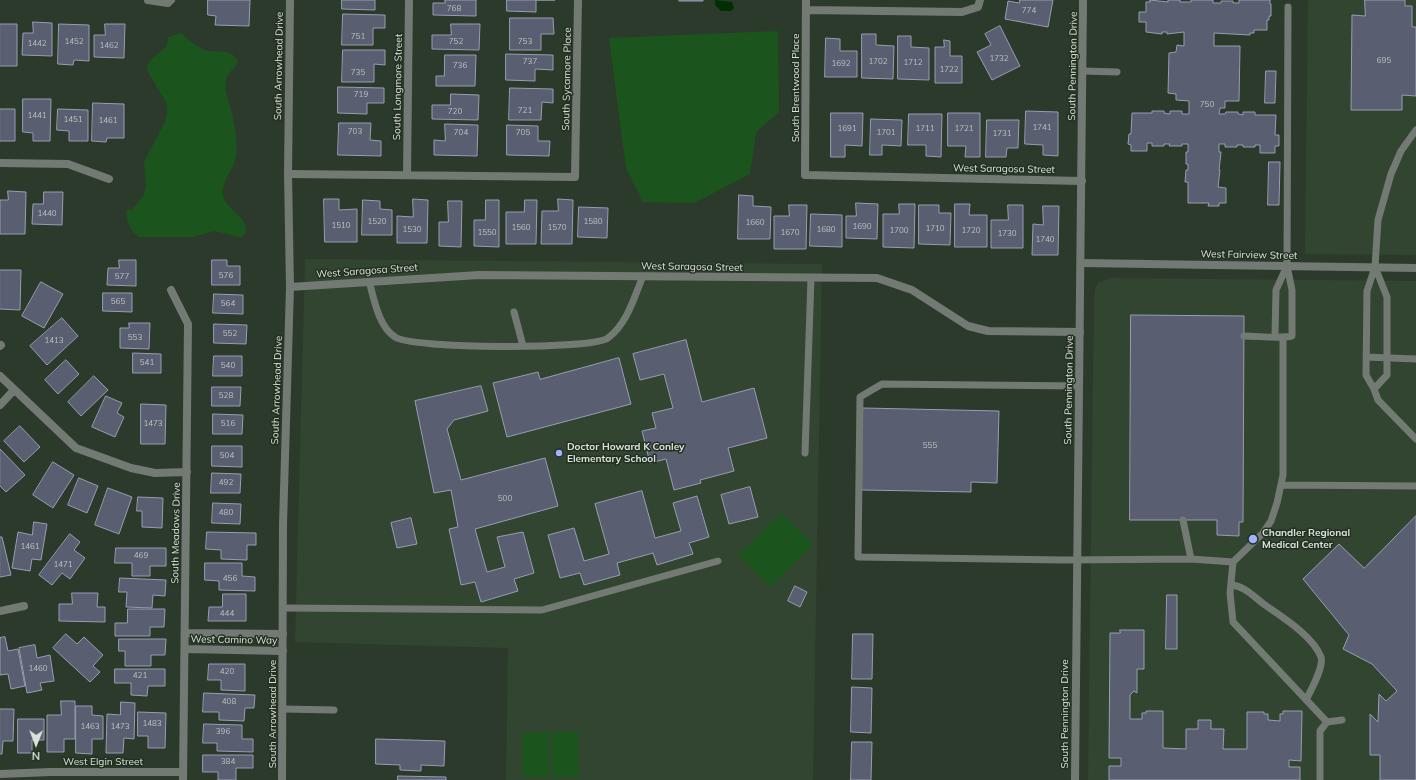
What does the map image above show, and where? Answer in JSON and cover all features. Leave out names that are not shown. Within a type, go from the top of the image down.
[{"type":"street","points":[[148,0],[170,2]]},
{"type":"street","name":"South Arrowhead Drive","points":[[282,780],[283,608],[290,287],[288,174],[290,0]]},
{"type":"street","name":"South Longmore Street","points":[[407,175],[409,0]]},
{"type":"street","name":"South Sycamore Place","points":[[407,175],[576,177],[578,0]]},
{"type":"street","name":"South Brentwood Place","points":[[805,175],[806,0]]},
{"type":"street","name":"South Pennington Drive","points":[[1075,780],[1083,0]]},
{"type":"street","points":[[806,10],[962,12],[979,3]]},
{"type":"street","points":[[0,163],[68,164],[109,179]]},
{"type":"street","points":[[288,174],[407,175]]},
{"type":"street","name":"West Saragosa Street","points":[[805,175],[1082,181]]},
{"type":"street","name":"West Fairview Street","points":[[1081,263],[1416,268]]},
{"type":"street","name":"West Saragosa Street","points":[[290,287],[369,280],[479,275],[877,278],[912,290],[968,326],[988,331],[1080,332]]},
{"type":"street","name":"South Meadows Drive","points":[[172,290],[188,324],[183,776]]},
{"type":"street","points":[[0,376],[76,448],[130,468],[155,473],[187,472]]},
{"type":"street","points":[[0,405],[14,390]]},
{"type":"street","points":[[0,611],[24,606]]},
{"type":"street","name":"West Camino Way","points":[[185,633],[283,634]]},
{"type":"street","name":"West Camino Way","points":[[185,649],[283,651]]},
{"type":"street","name":"West Elgin Street","points":[[0,774],[51,772],[183,776]]},
{"type":"lane","points":[[1244,336],[1275,336],[1284,338],[1292,336],[1292,290],[1287,266],[1288,7]]},
{"type":"lane","points":[[1083,71],[1117,72]]},
{"type":"lane","points":[[1416,130],[1400,151],[1378,220],[1375,267],[1367,291],[1366,357],[1366,375],[1378,400],[1416,440]]},
{"type":"lane","points":[[1275,336],[1276,290],[1287,266]]},
{"type":"lane","points":[[1374,389],[1386,375],[1387,358],[1387,297],[1375,267]]},
{"type":"lane","points":[[369,280],[386,328],[395,338],[407,342],[451,346],[524,346],[580,345],[602,341],[617,329],[628,314],[643,276]]},
{"type":"lane","points":[[805,453],[811,278]]},
{"type":"lane","points":[[514,312],[524,346]]},
{"type":"lane","points":[[1284,338],[1281,485],[1271,521],[1263,533],[1233,562],[1231,585],[1233,622],[1327,722]]},
{"type":"lane","points":[[1366,357],[1416,359]]},
{"type":"lane","points":[[1079,386],[882,384],[860,397],[858,557],[1077,560],[1191,559],[1233,562]]},
{"type":"lane","points":[[1281,485],[1416,486]]},
{"type":"lane","points":[[1183,520],[1191,559]]},
{"type":"lane","points":[[283,608],[542,610],[718,561]]},
{"type":"lane","points":[[1231,585],[1246,589],[1287,619],[1317,650],[1321,658],[1320,669],[1306,700]]},
{"type":"lane","points":[[283,710],[334,710]]},
{"type":"lane","points":[[1320,780],[1320,731],[1327,722],[1342,720]]},
{"type":"shaded area","points":[[715,0],[732,2],[734,8],[731,11],[721,11],[715,5]]},
{"type":"shaded area","points":[[1308,0],[1416,0],[1416,255],[1305,254]]},
{"type":"shaded area","points":[[778,31],[779,112],[756,132],[750,174],[694,203],[643,202],[626,168],[609,38]]},
{"type":"shaded area","points":[[182,33],[190,41],[201,48],[208,51],[229,53],[236,58],[238,62],[227,77],[225,84],[226,94],[233,118],[237,150],[235,160],[224,185],[223,195],[228,205],[240,217],[246,227],[246,233],[240,238],[213,231],[194,237],[139,237],[130,226],[127,219],[126,212],[129,209],[131,211],[144,195],[146,186],[144,162],[165,122],[167,114],[167,104],[147,70],[148,65],[154,57],[166,47],[168,37]]},
{"type":"shaded area","name":"Doctor Howard K Conley Elementary School","points":[[305,259],[822,264],[813,780],[506,780],[508,648],[295,642]]},
{"type":"shaded area","name":"Chandler Regional Medical Center","points":[[1111,278],[1416,281],[1416,780],[1088,780],[1094,298],[1095,289],[1098,283]]},
{"type":"shaded area","points":[[781,513],[813,544],[770,587],[738,555]]},
{"type":"shaded area","points":[[549,732],[549,777],[522,777],[522,733]]},
{"type":"shaded area","points":[[552,732],[578,732],[579,777],[552,777]]},
{"type":"building","points":[[208,0],[250,0],[249,26],[215,25],[216,16],[208,15]]},
{"type":"building","points":[[342,0],[375,0],[375,10],[342,9]]},
{"type":"building","points":[[445,0],[476,0],[476,16],[433,15],[433,3],[445,3]]},
{"type":"building","points":[[507,0],[536,0],[536,12],[507,11]]},
{"type":"building","points":[[703,0],[703,1],[679,1]]},
{"type":"building","points":[[1020,0],[1053,0],[1048,27],[1005,19],[1008,1],[1019,3]]},
{"type":"building","points":[[1150,0],[1168,2],[1168,0],[1180,0],[1180,2],[1191,2],[1191,0],[1213,0],[1213,3],[1233,1],[1233,3],[1239,3],[1239,0],[1270,0],[1271,16],[1269,16],[1269,20],[1267,20],[1267,30],[1254,30],[1254,33],[1250,33],[1250,35],[1214,33],[1214,46],[1240,46],[1239,101],[1225,101],[1225,108],[1220,108],[1219,114],[1225,114],[1226,112],[1238,112],[1238,114],[1243,115],[1243,112],[1255,112],[1255,115],[1276,115],[1275,135],[1279,135],[1279,146],[1275,146],[1275,153],[1260,153],[1260,145],[1255,145],[1255,147],[1243,147],[1243,145],[1237,145],[1237,147],[1225,147],[1225,144],[1219,144],[1219,152],[1221,152],[1218,187],[1226,188],[1226,203],[1219,203],[1219,206],[1208,206],[1209,203],[1188,203],[1188,182],[1185,182],[1186,170],[1188,170],[1188,164],[1186,164],[1186,152],[1188,152],[1188,144],[1182,144],[1182,146],[1169,146],[1170,144],[1164,144],[1164,146],[1152,146],[1152,143],[1147,143],[1147,151],[1131,151],[1131,145],[1128,144],[1129,134],[1131,134],[1132,113],[1152,113],[1152,111],[1164,111],[1164,113],[1170,114],[1170,111],[1182,111],[1182,114],[1189,114],[1189,101],[1176,100],[1176,94],[1168,93],[1169,53],[1176,52],[1177,45],[1184,46],[1184,32],[1167,34],[1167,32],[1162,32],[1162,34],[1146,32],[1146,22],[1139,22],[1139,12],[1146,12],[1146,2],[1150,2]]},
{"type":"building","points":[[1365,0],[1405,0],[1405,6],[1412,6],[1412,27],[1416,27],[1416,96],[1402,95],[1402,110],[1351,110],[1352,15],[1365,16]]},
{"type":"building","points":[[343,14],[385,15],[385,28],[373,28],[373,45],[342,45]]},
{"type":"building","points":[[510,18],[553,18],[554,34],[541,34],[541,50],[510,50]]},
{"type":"building","points":[[33,22],[52,23],[52,56],[22,55],[23,33],[33,33]]},
{"type":"building","points":[[0,24],[17,24],[17,66],[0,66]]},
{"type":"building","points":[[59,24],[89,25],[89,61],[74,60],[73,65],[58,64]]},
{"type":"building","points":[[105,24],[125,24],[124,58],[94,57],[94,35],[105,35]]},
{"type":"building","points":[[451,24],[480,24],[479,50],[432,49],[432,35],[451,35]]},
{"type":"building","points":[[1000,26],[1020,66],[992,80],[977,52],[991,45],[985,34]]},
{"type":"building","points":[[862,34],[876,34],[876,45],[894,46],[893,79],[862,78]]},
{"type":"building","points":[[898,36],[911,36],[911,47],[929,48],[929,80],[898,79]]},
{"type":"building","points":[[826,38],[840,39],[840,51],[857,51],[857,77],[825,77]]},
{"type":"building","points":[[944,40],[950,41],[950,56],[962,56],[962,83],[935,83],[935,47],[944,47]]},
{"type":"building","points":[[343,50],[385,50],[385,65],[374,64],[374,82],[342,82]]},
{"type":"building","points":[[506,54],[553,55],[553,70],[535,69],[535,81],[506,80]]},
{"type":"building","points":[[445,55],[476,55],[475,86],[436,86],[436,76],[444,76]]},
{"type":"building","points":[[1266,71],[1276,71],[1275,103],[1265,103]]},
{"type":"building","points":[[338,87],[384,88],[384,103],[367,103],[367,114],[338,113]]},
{"type":"building","points":[[510,88],[553,89],[553,103],[542,102],[541,120],[509,120]]},
{"type":"building","points":[[451,94],[479,95],[478,120],[432,119],[432,105],[450,105]]},
{"type":"building","points":[[23,99],[51,99],[50,141],[33,141],[33,133],[23,132]]},
{"type":"building","points":[[93,103],[124,104],[124,138],[107,138],[106,142],[92,141]]},
{"type":"building","points":[[0,109],[15,109],[15,141],[0,141]]},
{"type":"building","points":[[58,109],[88,110],[88,141],[69,141],[69,131],[57,130]]},
{"type":"building","points":[[1026,111],[1058,112],[1058,156],[1043,155],[1043,145],[1025,144]]},
{"type":"building","points":[[831,113],[863,113],[862,146],[845,145],[845,157],[831,157]]},
{"type":"building","points":[[948,113],[980,113],[980,157],[965,157],[966,146],[948,146]]},
{"type":"building","points":[[909,114],[942,114],[941,157],[926,156],[926,145],[908,145]]},
{"type":"building","points":[[871,119],[902,120],[901,146],[882,145],[882,155],[870,155]]},
{"type":"building","points":[[987,120],[1019,120],[1018,148],[1007,148],[1006,157],[986,157]]},
{"type":"building","points":[[339,123],[371,123],[370,140],[381,141],[381,156],[338,155]]},
{"type":"building","points":[[445,124],[478,125],[477,156],[434,155],[434,140],[445,141]]},
{"type":"building","points":[[507,125],[538,126],[538,141],[550,141],[549,156],[507,155]]},
{"type":"building","points":[[1269,162],[1280,162],[1279,205],[1268,205]]},
{"type":"building","points":[[8,191],[26,192],[25,234],[0,234],[0,200],[8,200]]},
{"type":"building","points":[[44,192],[63,192],[62,225],[32,224],[33,204],[43,204]]},
{"type":"building","points":[[739,195],[753,196],[753,206],[771,207],[770,239],[738,239]]},
{"type":"building","points":[[324,199],[339,199],[339,210],[357,209],[357,242],[325,242]]},
{"type":"building","points":[[413,199],[428,200],[427,243],[397,243],[397,216],[413,217]]},
{"type":"building","points":[[558,199],[573,200],[572,244],[541,244],[542,211],[558,211]]},
{"type":"building","points":[[363,200],[380,201],[380,209],[392,210],[392,235],[362,235]]},
{"type":"building","points":[[486,200],[499,200],[499,247],[474,246],[474,220],[485,220]]},
{"type":"building","points":[[525,200],[537,200],[536,244],[506,244],[506,212],[524,212]]},
{"type":"building","points":[[448,201],[462,201],[461,247],[439,246],[439,222],[448,222]]},
{"type":"building","points":[[856,203],[878,204],[877,239],[846,238],[846,216],[856,216]]},
{"type":"building","points":[[899,204],[915,204],[914,248],[883,247],[883,214],[899,214]]},
{"type":"building","points":[[955,204],[970,204],[969,215],[987,215],[987,247],[955,247]]},
{"type":"building","points":[[789,205],[807,205],[806,249],[774,249],[774,216],[789,216]]},
{"type":"building","points":[[919,205],[939,205],[939,213],[951,213],[950,245],[919,244]]},
{"type":"building","points":[[1008,205],[1023,205],[1023,248],[991,248],[991,220],[1008,220]]},
{"type":"building","points":[[1043,206],[1059,206],[1058,255],[1032,255],[1033,224],[1043,225]]},
{"type":"building","points":[[579,207],[608,208],[607,238],[578,237]]},
{"type":"building","points":[[811,214],[842,215],[842,247],[810,246]]},
{"type":"building","points":[[119,260],[136,260],[136,286],[107,285],[108,268],[119,268]]},
{"type":"building","points":[[212,260],[227,260],[227,266],[240,266],[240,285],[212,285]]},
{"type":"building","points":[[0,270],[21,270],[20,310],[0,309]]},
{"type":"building","points":[[41,282],[63,294],[44,328],[22,316]]},
{"type":"building","points":[[103,293],[132,293],[132,312],[103,311]]},
{"type":"building","points":[[214,294],[243,295],[243,314],[213,313]]},
{"type":"building","points":[[1131,315],[1244,316],[1243,522],[1239,522],[1239,536],[1217,535],[1217,520],[1130,520]]},
{"type":"building","points":[[62,318],[78,336],[47,365],[30,346]]},
{"type":"building","points":[[129,323],[150,323],[149,349],[120,348],[120,328],[129,328]]},
{"type":"building","points":[[214,324],[247,325],[246,344],[214,343]]},
{"type":"building","points":[[686,340],[702,402],[754,388],[767,438],[728,448],[734,471],[700,480],[701,483],[674,490],[666,459],[650,463],[642,431],[656,428],[652,413],[673,408],[664,374],[640,380],[633,354]]},
{"type":"building","points":[[133,353],[161,354],[161,373],[133,373]]},
{"type":"building","points":[[214,356],[242,356],[242,376],[213,376]]},
{"type":"building","points":[[619,358],[631,404],[507,437],[493,383],[538,372],[540,379]]},
{"type":"building","points":[[66,360],[79,374],[58,394],[45,380]]},
{"type":"building","points":[[94,376],[108,390],[81,416],[68,402]]},
{"type":"building","points":[[481,386],[488,411],[454,420],[447,429],[461,480],[545,458],[558,506],[475,529],[487,572],[505,567],[497,537],[523,532],[534,573],[514,579],[518,591],[481,602],[475,582],[461,585],[449,529],[458,527],[451,490],[434,493],[415,401]]},
{"type":"building","points":[[212,387],[241,387],[240,406],[212,406]]},
{"type":"building","points":[[106,396],[122,403],[117,413],[124,417],[115,437],[92,427]]},
{"type":"building","points":[[141,404],[166,405],[165,444],[141,444]]},
{"type":"building","points":[[863,408],[999,411],[997,483],[971,482],[971,492],[862,490]]},
{"type":"building","points":[[213,414],[243,415],[242,434],[213,434]]},
{"type":"building","points":[[20,426],[40,447],[24,462],[4,441]]},
{"type":"building","points":[[212,446],[242,446],[242,467],[212,466]]},
{"type":"building","points":[[0,449],[25,475],[6,492],[0,486]]},
{"type":"building","points":[[53,462],[74,475],[53,508],[33,495]]},
{"type":"building","points":[[212,473],[241,474],[240,493],[211,493]]},
{"type":"building","points":[[79,478],[98,486],[87,513],[68,505]]},
{"type":"building","points":[[750,487],[758,517],[729,524],[721,495]]},
{"type":"building","points":[[108,488],[132,497],[119,534],[95,525]]},
{"type":"building","points":[[642,491],[655,538],[681,531],[673,503],[697,496],[709,537],[689,543],[693,554],[657,565],[653,553],[617,563],[620,575],[584,585],[580,573],[560,578],[548,535],[574,528],[584,561],[609,554],[595,504]]},
{"type":"building","points":[[138,497],[163,498],[162,528],[142,527],[142,511],[137,511]]},
{"type":"building","points":[[213,503],[241,504],[240,524],[212,523]]},
{"type":"building","points":[[1416,516],[1416,780],[1380,780],[1380,755],[1370,755],[1370,714],[1378,722],[1379,694],[1386,701],[1397,691],[1372,664],[1343,649],[1349,635],[1303,579],[1339,544],[1364,568]]},
{"type":"building","points":[[411,518],[417,544],[397,548],[391,523]]},
{"type":"building","points":[[34,522],[47,524],[41,560],[32,559],[30,571],[12,568],[18,532],[32,535]]},
{"type":"building","points":[[207,532],[256,533],[256,545],[247,545],[247,560],[221,559],[221,550],[206,549]]},
{"type":"building","points":[[70,534],[80,542],[74,550],[85,558],[70,579],[62,573],[52,585],[39,575]]},
{"type":"building","points":[[0,537],[2,537],[11,575],[0,577]]},
{"type":"building","points":[[116,548],[166,548],[166,566],[150,566],[150,576],[132,576],[132,563],[115,563]]},
{"type":"building","points":[[205,563],[242,563],[242,576],[255,577],[255,591],[219,590],[219,581],[205,580]]},
{"type":"building","points":[[120,578],[166,580],[165,596],[153,595],[152,608],[126,607],[127,592],[119,592]]},
{"type":"building","points":[[795,586],[807,592],[800,607],[788,601]]},
{"type":"building","points":[[72,593],[98,593],[97,607],[105,607],[105,622],[59,621],[59,604],[72,604]]},
{"type":"building","points":[[223,594],[246,594],[246,621],[208,621],[209,607],[222,607]]},
{"type":"building","points":[[1167,595],[1177,595],[1177,649],[1166,649]]},
{"type":"building","points":[[128,609],[165,609],[164,627],[150,627],[150,636],[115,636],[115,623],[127,623]]},
{"type":"building","points":[[1120,630],[1144,630],[1144,669],[1137,669],[1137,693],[1134,691],[1130,695],[1130,719],[1142,719],[1142,713],[1146,713],[1146,711],[1163,711],[1163,748],[1186,749],[1186,729],[1198,729],[1198,720],[1211,720],[1211,729],[1224,729],[1223,749],[1247,749],[1247,712],[1264,712],[1264,714],[1268,714],[1268,720],[1280,721],[1280,714],[1283,714],[1283,711],[1302,711],[1301,761],[1289,760],[1289,767],[1300,767],[1300,780],[1109,780],[1109,766],[1121,766],[1121,758],[1109,758],[1110,633],[1120,633]]},
{"type":"building","points":[[66,634],[77,644],[84,637],[103,655],[93,666],[100,672],[90,682],[53,648]]},
{"type":"building","points":[[853,634],[873,634],[872,679],[852,679]]},
{"type":"building","points":[[5,637],[8,651],[18,649],[25,686],[11,689],[8,674],[0,675],[0,638]]},
{"type":"building","points":[[119,639],[166,639],[165,655],[151,655],[151,666],[125,666],[125,651],[119,651]]},
{"type":"building","points":[[35,645],[37,658],[50,655],[54,681],[40,683],[42,690],[27,693],[19,648]]},
{"type":"building","points":[[209,664],[245,664],[245,691],[221,690],[221,680],[208,680]]},
{"type":"building","points":[[115,669],[165,669],[165,686],[148,686],[147,696],[131,695],[131,683],[115,683]]},
{"type":"building","points":[[852,687],[872,688],[871,733],[851,732]]},
{"type":"building","points":[[204,693],[255,695],[254,708],[245,708],[244,721],[219,720],[219,712],[203,712]]},
{"type":"building","points":[[61,701],[75,701],[75,739],[64,739],[64,752],[47,752],[47,715],[61,715]]},
{"type":"building","points":[[121,702],[135,703],[134,739],[124,738],[123,753],[106,753],[107,714],[120,715]]},
{"type":"building","points":[[76,706],[92,706],[92,715],[103,716],[103,739],[92,739],[92,754],[76,753]]},
{"type":"building","points":[[0,709],[14,709],[13,741],[3,741],[2,754],[0,754]]},
{"type":"building","points":[[138,712],[166,713],[165,748],[148,748],[148,736],[138,736]]},
{"type":"building","points":[[18,719],[44,719],[44,740],[32,740],[32,753],[18,753]]},
{"type":"building","points":[[204,724],[242,725],[242,739],[253,739],[253,752],[217,751],[217,743],[203,743]]},
{"type":"building","points":[[376,739],[445,741],[444,766],[421,765],[421,771],[400,770],[400,765],[376,764]]},
{"type":"building","points":[[852,742],[872,742],[871,780],[851,780]]},
{"type":"building","points":[[203,755],[253,755],[253,768],[236,768],[236,780],[218,780],[218,772],[203,772]]},
{"type":"building","points":[[398,776],[446,777],[446,780],[398,780]]},
{"type":"place","name":"Doctor Howard K Conley Elementary School","points":[[559,453]]},
{"type":"place","name":"Chandler Regional Medical Center","points":[[1253,539]]}]
